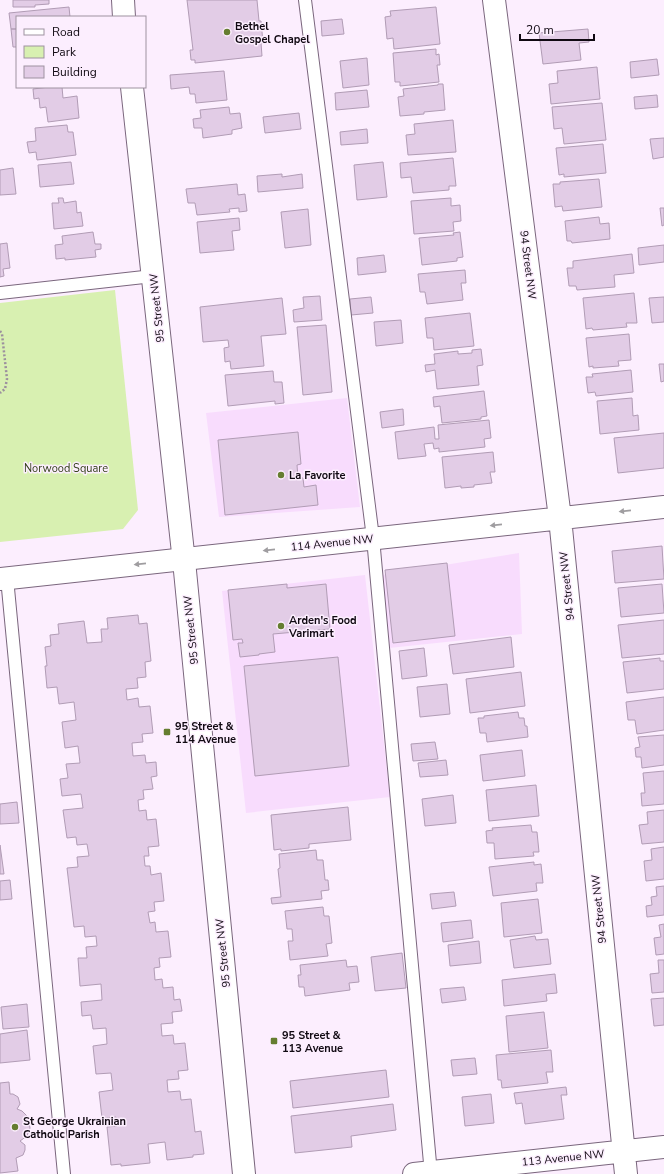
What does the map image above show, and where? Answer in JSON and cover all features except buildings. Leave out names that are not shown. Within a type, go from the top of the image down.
[{"type":"street","points":[[122,0],[124,16]]},
{"type":"street","name":"94 Street NW","points":[[494,0],[560,518],[626,1174]]},
{"type":"street","name":"95 Street NW","points":[[132,88],[184,559],[244,1174]]},
{"type":"street","name":"114 Avenue NW","points":[[3,578],[664,507]]},
{"type":"street","name":"113 Avenue NW","points":[[425,1173],[664,1147]]},
{"type":"lane","points":[[305,0],[373,538],[425,1173]]},
{"type":"lane","points":[[0,293],[153,276]]},
{"type":"lane","points":[[3,578],[64,1174]]},
{"type":"path","points":[[0,331],[2,334],[7,379],[5,389],[0,393]]},
{"type":"shaded area","points":[[347,398],[360,507],[219,517],[206,413]]},
{"type":"shaded area","points":[[519,553],[522,634],[389,648],[382,575]]},
{"type":"shaded area","points":[[365,575],[390,797],[246,813],[222,591]]},
{"type":"green space","name":"Norwood Square","points":[[115,290],[138,510],[123,529],[0,542],[0,303]]},
{"type":"place","name":"Bethel Gospel Chapel","points":[[227,32]]},
{"type":"place","name":"La Favorite","points":[[281,475]]},
{"type":"place","name":"Arden's Food Varimart","points":[[281,626]]},
{"type":"place","name":"95 Street & 114 Avenue","points":[[167,732]]},
{"type":"place","name":"95 Street & 113 Avenue","points":[[274,1041]]},
{"type":"place","name":"St George Ukrainian Catholic Parish","points":[[15,1127]]}]
